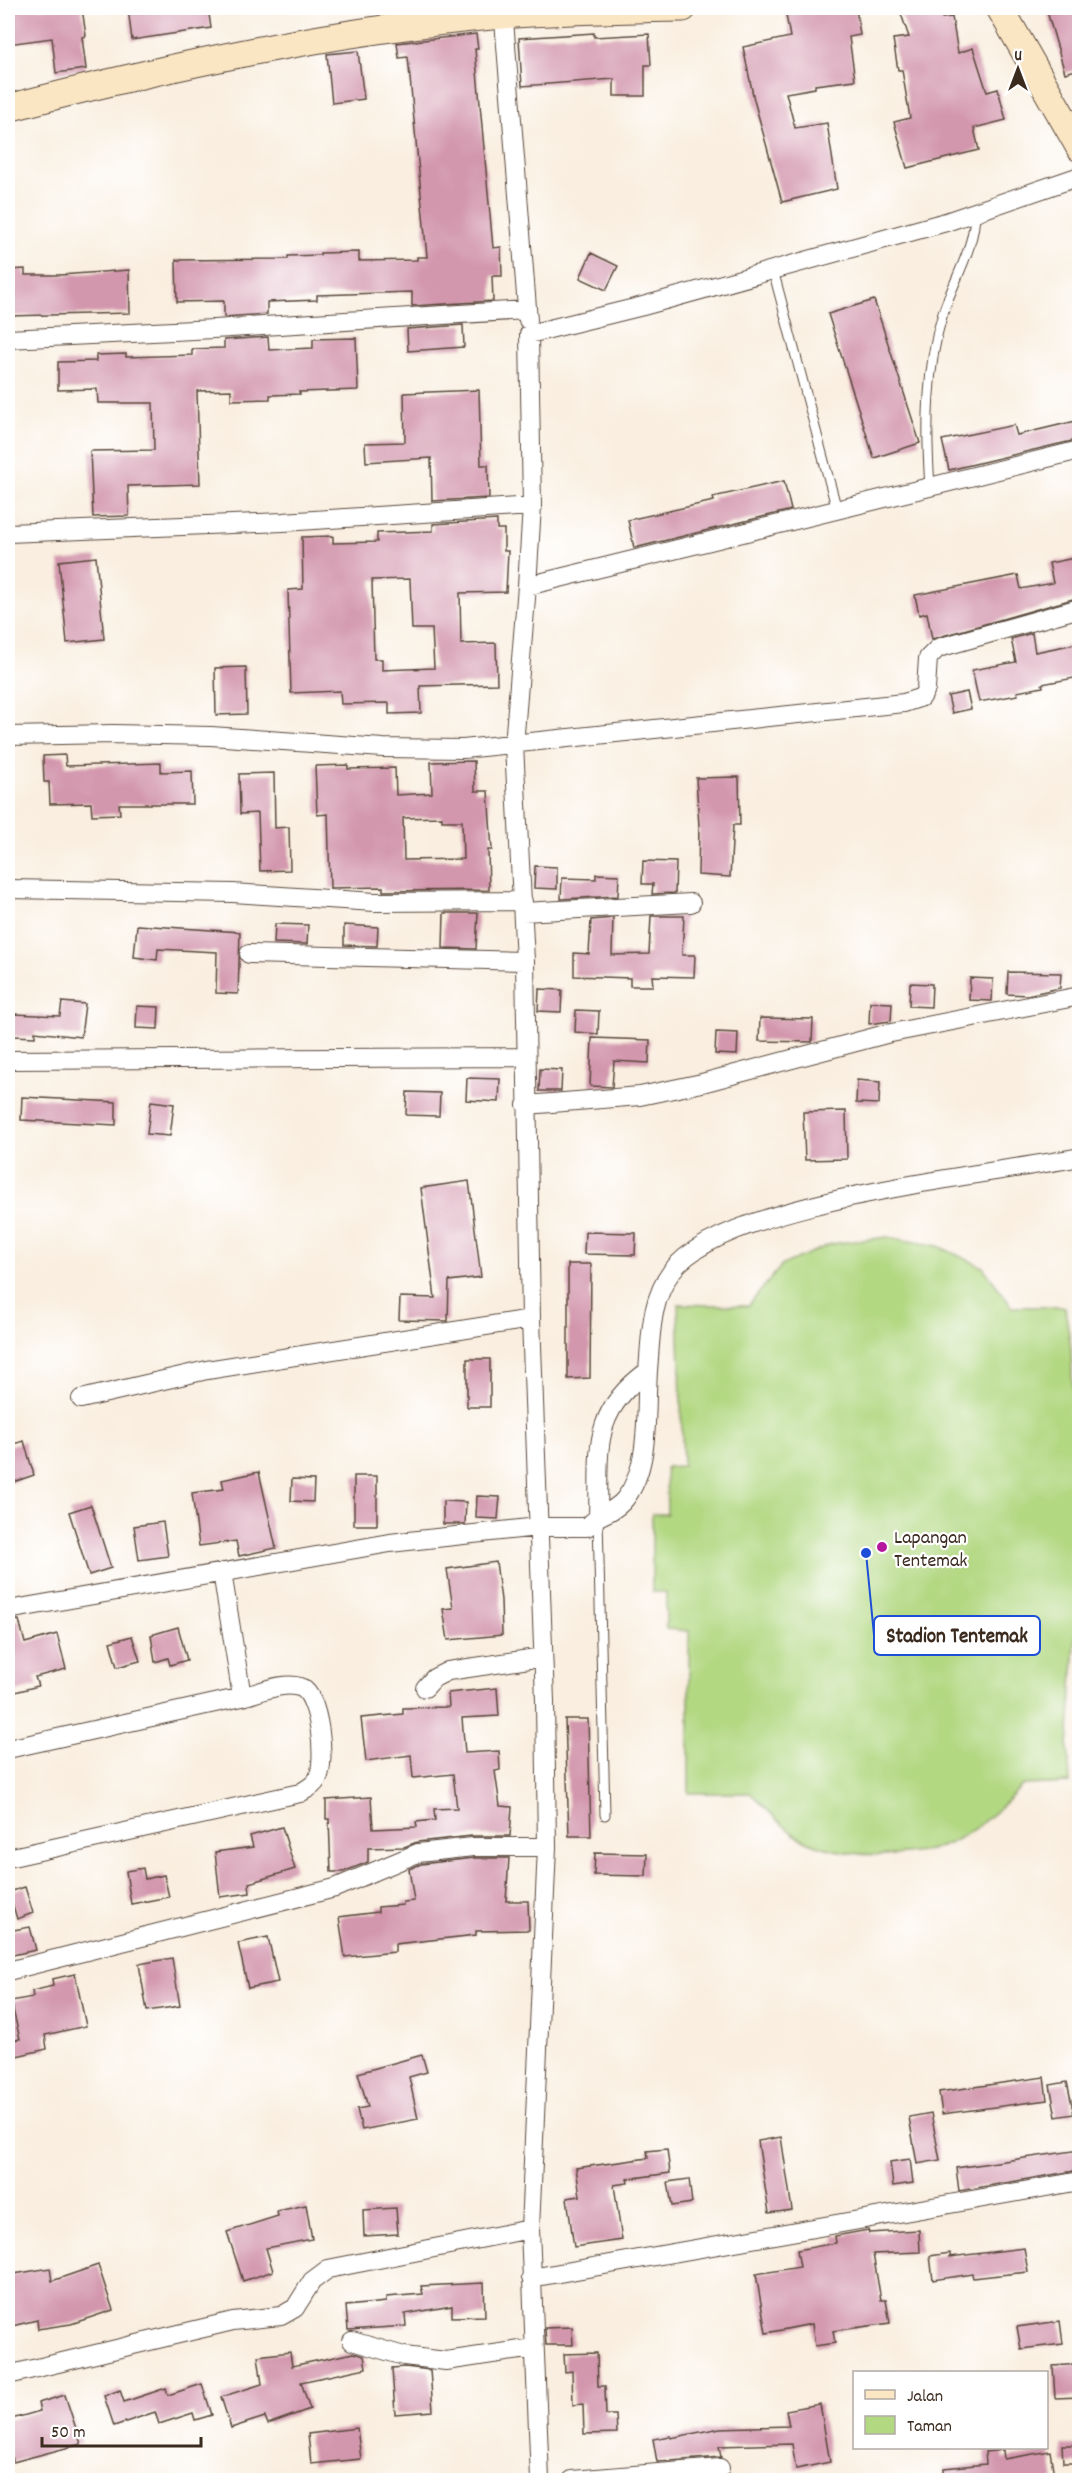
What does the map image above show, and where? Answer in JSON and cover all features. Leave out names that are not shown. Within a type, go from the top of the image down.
[{"type":"street","points":[[8,108],[130,78],[309,41],[504,11],[683,8]]},
{"type":"street","points":[[1000,8],[1080,148]]},
{"type":"street","points":[[504,11],[529,334],[532,506],[514,746],[525,961],[531,1319],[547,1846],[530,2229],[540,2481]]},
{"type":"street","points":[[529,334],[643,306],[773,270],[975,212],[1080,177]]},
{"type":"street","points":[[8,339],[214,330],[416,315],[527,310]]},
{"type":"street","points":[[527,586],[1080,450]]},
{"type":"street","points":[[8,533],[283,522],[532,506]]},
{"type":"street","points":[[8,736],[113,734],[211,736],[383,748],[463,749],[514,746],[904,703],[922,697],[926,689],[928,658],[938,648],[1080,608]]},
{"type":"street","points":[[8,889],[233,893],[375,902],[523,906],[691,903]]},
{"type":"street","points":[[249,954],[525,961]]},
{"type":"street","points":[[526,1105],[640,1096],[702,1083],[886,1034],[1080,996]]},
{"type":"street","points":[[8,1060],[525,1057]]},
{"type":"street","points":[[8,1610],[390,1543],[538,1527],[587,1527],[625,1499],[636,1477],[642,1453],[653,1310],[660,1289],[673,1269],[698,1246],[751,1222],[849,1197],[1080,1157]]},
{"type":"street","points":[[81,1399],[207,1370],[531,1319]]},
{"type":"street","points":[[598,1518],[603,1422],[614,1401],[648,1371]]},
{"type":"street","points":[[222,1572],[242,1697]]},
{"type":"street","points":[[425,1688],[434,1678],[448,1671],[543,1657]]},
{"type":"street","points":[[8,1749],[292,1686],[302,1689],[310,1696],[317,1713],[320,1744],[319,1776],[313,1786],[300,1793],[8,1858]]},
{"type":"street","points":[[8,1971],[335,1888],[418,1853],[473,1846],[547,1846]]},
{"type":"street","points":[[531,2278],[1080,2181]]},
{"type":"street","points":[[8,2375],[233,2321],[280,2316],[295,2308],[312,2281],[328,2269],[530,2229]]},
{"type":"street","points":[[352,2341],[404,2356],[446,2361],[534,2348]]},
{"type":"street","points":[[572,2481],[720,2468]]},
{"type":"lane","points":[[930,487],[927,446],[930,375],[943,314],[971,242],[975,212]]},
{"type":"lane","points":[[773,270],[837,510]]},
{"type":"lane","points":[[598,1518],[605,1815]]},
{"type":"green space","points":[[887,1237],[938,1246],[983,1267],[1012,1307],[1065,1307],[1071,1348],[1076,1464],[1080,1464],[1079,1629],[1076,1629],[1068,1747],[1070,1783],[1023,1785],[984,1822],[956,1840],[940,1847],[920,1852],[876,1855],[854,1853],[813,1844],[797,1836],[750,1793],[689,1793],[689,1631],[666,1629],[666,1592],[652,1592],[652,1514],[667,1514],[666,1467],[683,1466],[678,1304],[748,1306],[782,1265],[831,1244]]},
{"type":"building","points":[[8,8],[82,8],[86,36],[82,37],[86,69],[56,73],[52,38],[8,44]]},
{"type":"building","points":[[128,8],[208,8],[211,28],[132,40]]},
{"type":"building","points":[[828,8],[856,8],[860,35],[849,37],[855,80],[815,85],[815,88],[786,93],[795,128],[827,123],[837,189],[782,202],[754,100],[743,47],[790,37],[786,15]]},
{"type":"building","points":[[899,8],[939,8],[942,18],[952,17],[958,53],[973,48],[987,92],[998,89],[1006,120],[974,128],[979,150],[907,168],[894,122],[910,118],[902,70],[898,70],[893,39],[909,37]]},
{"type":"building","points":[[1046,8],[1080,8],[1080,69],[1065,73]]},
{"type":"building","points":[[594,33],[594,37],[649,34],[651,65],[645,65],[645,96],[614,96],[614,79],[522,86],[519,38]]},
{"type":"building","points":[[476,34],[478,49],[475,49],[493,248],[501,247],[502,276],[492,276],[493,301],[412,306],[412,292],[317,295],[317,300],[267,302],[267,314],[224,317],[224,301],[177,302],[176,260],[288,259],[288,256],[359,252],[359,261],[417,260],[417,257],[427,257],[408,57],[399,58],[397,43]]},
{"type":"building","points":[[358,51],[364,99],[332,103],[327,54]]},
{"type":"building","points":[[591,253],[618,266],[606,290],[580,278]]},
{"type":"building","points":[[25,269],[25,275],[129,270],[130,313],[8,316],[8,270]]},
{"type":"building","points":[[874,300],[920,443],[874,458],[828,314]]},
{"type":"building","points":[[463,325],[464,347],[408,351],[407,329]]},
{"type":"building","points":[[268,337],[269,350],[313,348],[313,339],[356,338],[358,390],[299,392],[300,394],[270,395],[270,399],[231,400],[231,390],[197,391],[200,484],[128,486],[129,516],[93,517],[90,451],[154,450],[153,403],[98,403],[97,389],[58,390],[58,362],[96,361],[96,355],[126,354],[126,357],[192,355],[192,349],[224,348],[224,340]]},
{"type":"building","points":[[479,390],[481,465],[488,465],[489,498],[432,501],[431,458],[366,462],[365,443],[405,442],[404,393]]},
{"type":"building","points":[[1080,420],[1080,439],[949,470],[942,440],[1014,425],[1017,435]]},
{"type":"building","points":[[784,481],[791,510],[634,548],[628,520],[714,501],[713,497]]},
{"type":"building","points":[[497,520],[497,529],[504,529],[504,551],[508,551],[506,592],[460,593],[461,644],[496,643],[497,684],[420,686],[421,713],[389,714],[389,703],[341,704],[340,691],[291,693],[288,590],[303,589],[302,537],[333,536],[333,543],[377,542],[377,533],[433,531],[433,524]],"holes":[[[410,579],[412,629],[432,629],[434,668],[382,670],[382,659],[374,659],[372,580]]]},
{"type":"building","points":[[96,557],[104,639],[67,643],[59,561]]},
{"type":"building","points":[[1080,557],[1080,597],[932,639],[927,613],[919,615],[915,595],[1018,575],[1021,589],[1053,583],[1049,563]]},
{"type":"building","points":[[1032,633],[1035,652],[1080,643],[1080,677],[1042,684],[1043,687],[1017,692],[1018,695],[979,702],[972,670],[1016,662],[1011,639]]},
{"type":"building","points":[[246,667],[247,714],[216,715],[215,668]]},
{"type":"building","points":[[967,692],[971,709],[952,713],[948,696]]},
{"type":"building","points":[[65,755],[66,766],[161,763],[161,772],[192,771],[193,804],[119,804],[120,814],[92,815],[91,803],[50,804],[49,782],[44,782],[43,756]]},
{"type":"building","points":[[474,761],[475,791],[488,791],[492,850],[488,850],[489,890],[383,891],[383,887],[330,888],[328,814],[317,815],[315,766],[348,765],[348,769],[395,768],[396,795],[432,793],[431,762]],"holes":[[[442,817],[442,821],[462,821],[463,859],[404,860],[403,818]]]},
{"type":"building","points":[[274,773],[275,828],[289,827],[290,870],[260,871],[258,813],[240,814],[239,774]]},
{"type":"building","points":[[739,777],[740,825],[733,825],[730,877],[698,875],[699,826],[696,778]]},
{"type":"building","points":[[643,861],[676,862],[675,893],[652,894],[653,884],[642,884]]},
{"type":"building","points":[[535,866],[557,867],[557,889],[534,888]]},
{"type":"building","points":[[596,874],[619,875],[618,896],[561,899],[562,878],[596,879]]},
{"type":"building","points":[[444,913],[478,913],[476,949],[443,948]]},
{"type":"building","points":[[651,916],[684,916],[682,955],[695,955],[694,977],[652,976],[653,986],[630,986],[630,978],[574,976],[574,953],[589,954],[591,920],[613,918],[612,955],[649,954]]},
{"type":"building","points":[[275,924],[308,925],[307,944],[274,943]]},
{"type":"building","points":[[137,925],[240,932],[238,994],[216,993],[217,952],[158,949],[157,960],[134,957]]},
{"type":"building","points":[[344,925],[378,927],[377,946],[344,945]]},
{"type":"building","points":[[1008,972],[1061,973],[1060,988],[1027,995],[1007,994]]},
{"type":"building","points":[[970,978],[993,979],[992,1001],[969,1000]]},
{"type":"building","points":[[910,983],[932,984],[931,1007],[909,1006]]},
{"type":"building","points":[[539,989],[562,990],[561,1012],[538,1011]]},
{"type":"building","points":[[62,1002],[85,1004],[81,1037],[35,1032],[35,1037],[13,1036],[14,1014],[60,1016]]},
{"type":"building","points":[[870,1002],[892,1003],[891,1021],[869,1024]]},
{"type":"building","points":[[137,1006],[159,1007],[158,1029],[136,1028]]},
{"type":"building","points":[[576,1010],[599,1011],[598,1034],[575,1032]]},
{"type":"building","points":[[760,1018],[813,1019],[812,1042],[759,1041]]},
{"type":"building","points":[[716,1032],[738,1033],[737,1055],[715,1054]]},
{"type":"building","points":[[592,1038],[650,1040],[649,1063],[614,1061],[612,1087],[590,1086]]},
{"type":"building","points":[[540,1069],[562,1070],[561,1091],[539,1091]]},
{"type":"building","points":[[467,1078],[500,1079],[499,1102],[466,1100]]},
{"type":"building","points":[[857,1080],[880,1082],[879,1104],[856,1103]]},
{"type":"building","points":[[407,1092],[440,1093],[439,1116],[406,1115]]},
{"type":"building","points":[[22,1097],[116,1102],[116,1125],[21,1120]]},
{"type":"building","points":[[151,1101],[174,1104],[170,1136],[147,1134]]},
{"type":"building","points":[[846,1111],[847,1159],[805,1160],[803,1112]]},
{"type":"building","points":[[469,1181],[481,1277],[449,1281],[448,1321],[399,1320],[400,1297],[435,1298],[421,1188]]},
{"type":"building","points":[[585,1232],[636,1233],[635,1255],[584,1254]]},
{"type":"building","points":[[568,1264],[591,1264],[590,1378],[568,1379]]},
{"type":"building","points":[[467,1359],[490,1359],[490,1407],[467,1407]]},
{"type":"building","points":[[24,1441],[34,1475],[8,1484],[8,1446]]},
{"type":"building","points":[[259,1472],[276,1548],[239,1556],[236,1541],[199,1546],[192,1493],[224,1489],[222,1480]]},
{"type":"building","points":[[354,1476],[377,1476],[377,1525],[354,1525]]},
{"type":"building","points":[[292,1479],[314,1480],[313,1502],[291,1501]]},
{"type":"building","points":[[477,1496],[500,1497],[498,1519],[476,1518]]},
{"type":"building","points":[[443,1501],[466,1502],[465,1524],[443,1524]]},
{"type":"building","points":[[91,1505],[111,1568],[89,1575],[69,1512]]},
{"type":"building","points":[[163,1522],[168,1556],[139,1560],[134,1526]]},
{"type":"building","points":[[496,1562],[501,1600],[502,1635],[448,1640],[443,1609],[453,1608],[447,1569]]},
{"type":"building","points":[[19,1620],[25,1643],[57,1634],[66,1669],[35,1677],[38,1686],[8,1694],[8,1621]]},
{"type":"building","points":[[178,1627],[187,1660],[170,1665],[168,1658],[155,1662],[151,1635]]},
{"type":"building","points":[[132,1636],[140,1661],[117,1667],[110,1642]]},
{"type":"building","points":[[497,1688],[499,1716],[462,1718],[465,1753],[499,1751],[500,1770],[495,1771],[500,1806],[512,1807],[510,1836],[472,1836],[417,1842],[404,1847],[368,1848],[368,1862],[343,1872],[331,1872],[326,1800],[371,1797],[373,1829],[417,1827],[416,1822],[435,1820],[434,1809],[457,1808],[453,1774],[413,1778],[411,1755],[366,1761],[361,1718],[403,1714],[403,1708],[449,1707],[448,1693]]},
{"type":"building","points":[[565,1719],[588,1719],[591,1836],[569,1836]]},
{"type":"building","points":[[282,1827],[295,1869],[249,1883],[250,1893],[220,1897],[215,1852],[253,1847],[250,1836]]},
{"type":"building","points":[[595,1853],[647,1854],[646,1876],[594,1875]]},
{"type":"building","points":[[474,1858],[509,1858],[506,1901],[528,1901],[529,1930],[476,1931],[476,1935],[395,1944],[395,1952],[345,1957],[339,1917],[378,1912],[378,1907],[403,1905],[403,1902],[414,1901],[409,1869],[421,1864]]},
{"type":"building","points":[[143,1868],[145,1879],[164,1875],[169,1897],[131,1904],[126,1871]]},
{"type":"building","points":[[25,1887],[33,1913],[17,1919],[9,1892]]},
{"type":"building","points":[[30,1927],[36,1950],[8,1956],[8,1931]]},
{"type":"building","points":[[268,1937],[278,1982],[248,1988],[238,1943]]},
{"type":"building","points":[[172,1958],[180,2006],[147,2011],[139,1964]]},
{"type":"building","points":[[75,1974],[86,2026],[45,2035],[47,2049],[8,2058],[8,2041],[20,2039],[11,2001],[33,1997],[32,1991],[53,1986],[52,1979]]},
{"type":"building","points":[[422,2055],[427,2072],[409,2077],[418,2119],[362,2130],[357,2109],[368,2107],[358,2073]]},
{"type":"building","points":[[1044,2077],[1047,2100],[942,2114],[939,2092]]},
{"type":"building","points":[[1067,2082],[1074,2114],[1056,2117],[1050,2085]]},
{"type":"building","points":[[931,2113],[940,2160],[917,2164],[909,2117]]},
{"type":"building","points":[[781,2137],[792,2210],[769,2213],[758,2141]]},
{"type":"building","points":[[667,2149],[670,2173],[627,2179],[628,2183],[614,2185],[622,2240],[574,2247],[567,2198],[580,2196],[576,2168],[648,2158],[647,2151]]},
{"type":"building","points":[[1080,2150],[1080,2170],[959,2191],[956,2168]]},
{"type":"building","points":[[910,2159],[913,2183],[893,2186],[890,2162]]},
{"type":"building","points":[[689,2179],[692,2203],[672,2206],[668,2182]]},
{"type":"building","points":[[306,2205],[312,2239],[266,2248],[273,2271],[243,2281],[227,2232],[278,2216],[277,2211]]},
{"type":"building","points":[[396,2208],[398,2234],[364,2236],[363,2210]]},
{"type":"building","points":[[868,2230],[869,2233],[919,2230],[920,2252],[873,2254],[881,2300],[886,2300],[890,2323],[833,2331],[835,2343],[815,2346],[812,2324],[766,2333],[756,2274],[800,2267],[797,2250],[836,2243],[835,2236]]},
{"type":"building","points":[[1024,2248],[1028,2272],[973,2278],[972,2274],[933,2280],[930,2256],[950,2253],[950,2257]]},
{"type":"building","points":[[98,2265],[113,2310],[71,2324],[38,2329],[37,2320],[8,2327],[8,2275],[50,2268],[52,2281]]},
{"type":"building","points":[[484,2283],[485,2316],[452,2317],[452,2306],[405,2314],[406,2326],[348,2330],[346,2306],[386,2302],[386,2297],[423,2294],[421,2286]]},
{"type":"building","points":[[1060,2321],[1063,2344],[1021,2349],[1017,2327]]},
{"type":"building","points":[[572,2327],[573,2345],[546,2345],[545,2328]]},
{"type":"building","points":[[290,2352],[292,2366],[353,2353],[364,2356],[366,2368],[301,2382],[310,2409],[268,2424],[265,2417],[231,2428],[221,2397],[262,2384],[258,2356]]},
{"type":"building","points":[[597,2353],[598,2386],[605,2386],[606,2415],[616,2415],[617,2433],[584,2434],[583,2404],[573,2405],[572,2371],[565,2372],[564,2354]]},
{"type":"building","points":[[1080,2364],[1080,2397],[1055,2398],[1053,2366]]},
{"type":"building","points":[[392,2368],[430,2370],[433,2411],[395,2414]]},
{"type":"building","points":[[202,2384],[212,2415],[195,2420],[193,2413],[159,2424],[155,2412],[114,2426],[104,2396],[120,2390],[124,2402],[166,2388],[168,2395]]},
{"type":"building","points":[[65,2395],[81,2444],[13,2462],[8,2444],[8,2420],[40,2411],[38,2403]]},
{"type":"building","points":[[820,2404],[830,2462],[796,2469],[792,2444],[719,2446],[721,2457],[657,2462],[653,2439],[670,2436],[671,2438],[720,2428],[789,2426],[786,2410]]},
{"type":"building","points":[[357,2428],[361,2459],[311,2464],[308,2434]]},
{"type":"building","points":[[1062,2445],[1080,2445],[1080,2463],[1063,2463]]},
{"type":"building","points":[[1003,2450],[1004,2459],[1050,2451],[1055,2481],[944,2481],[944,2468],[986,2464],[985,2452]]},
{"type":"place","name":"Lapangan Tentemak","points":[[882,1547]]},
{"type":"place","name":"Stadion Tentemak","points":[[866,1553]]}]
